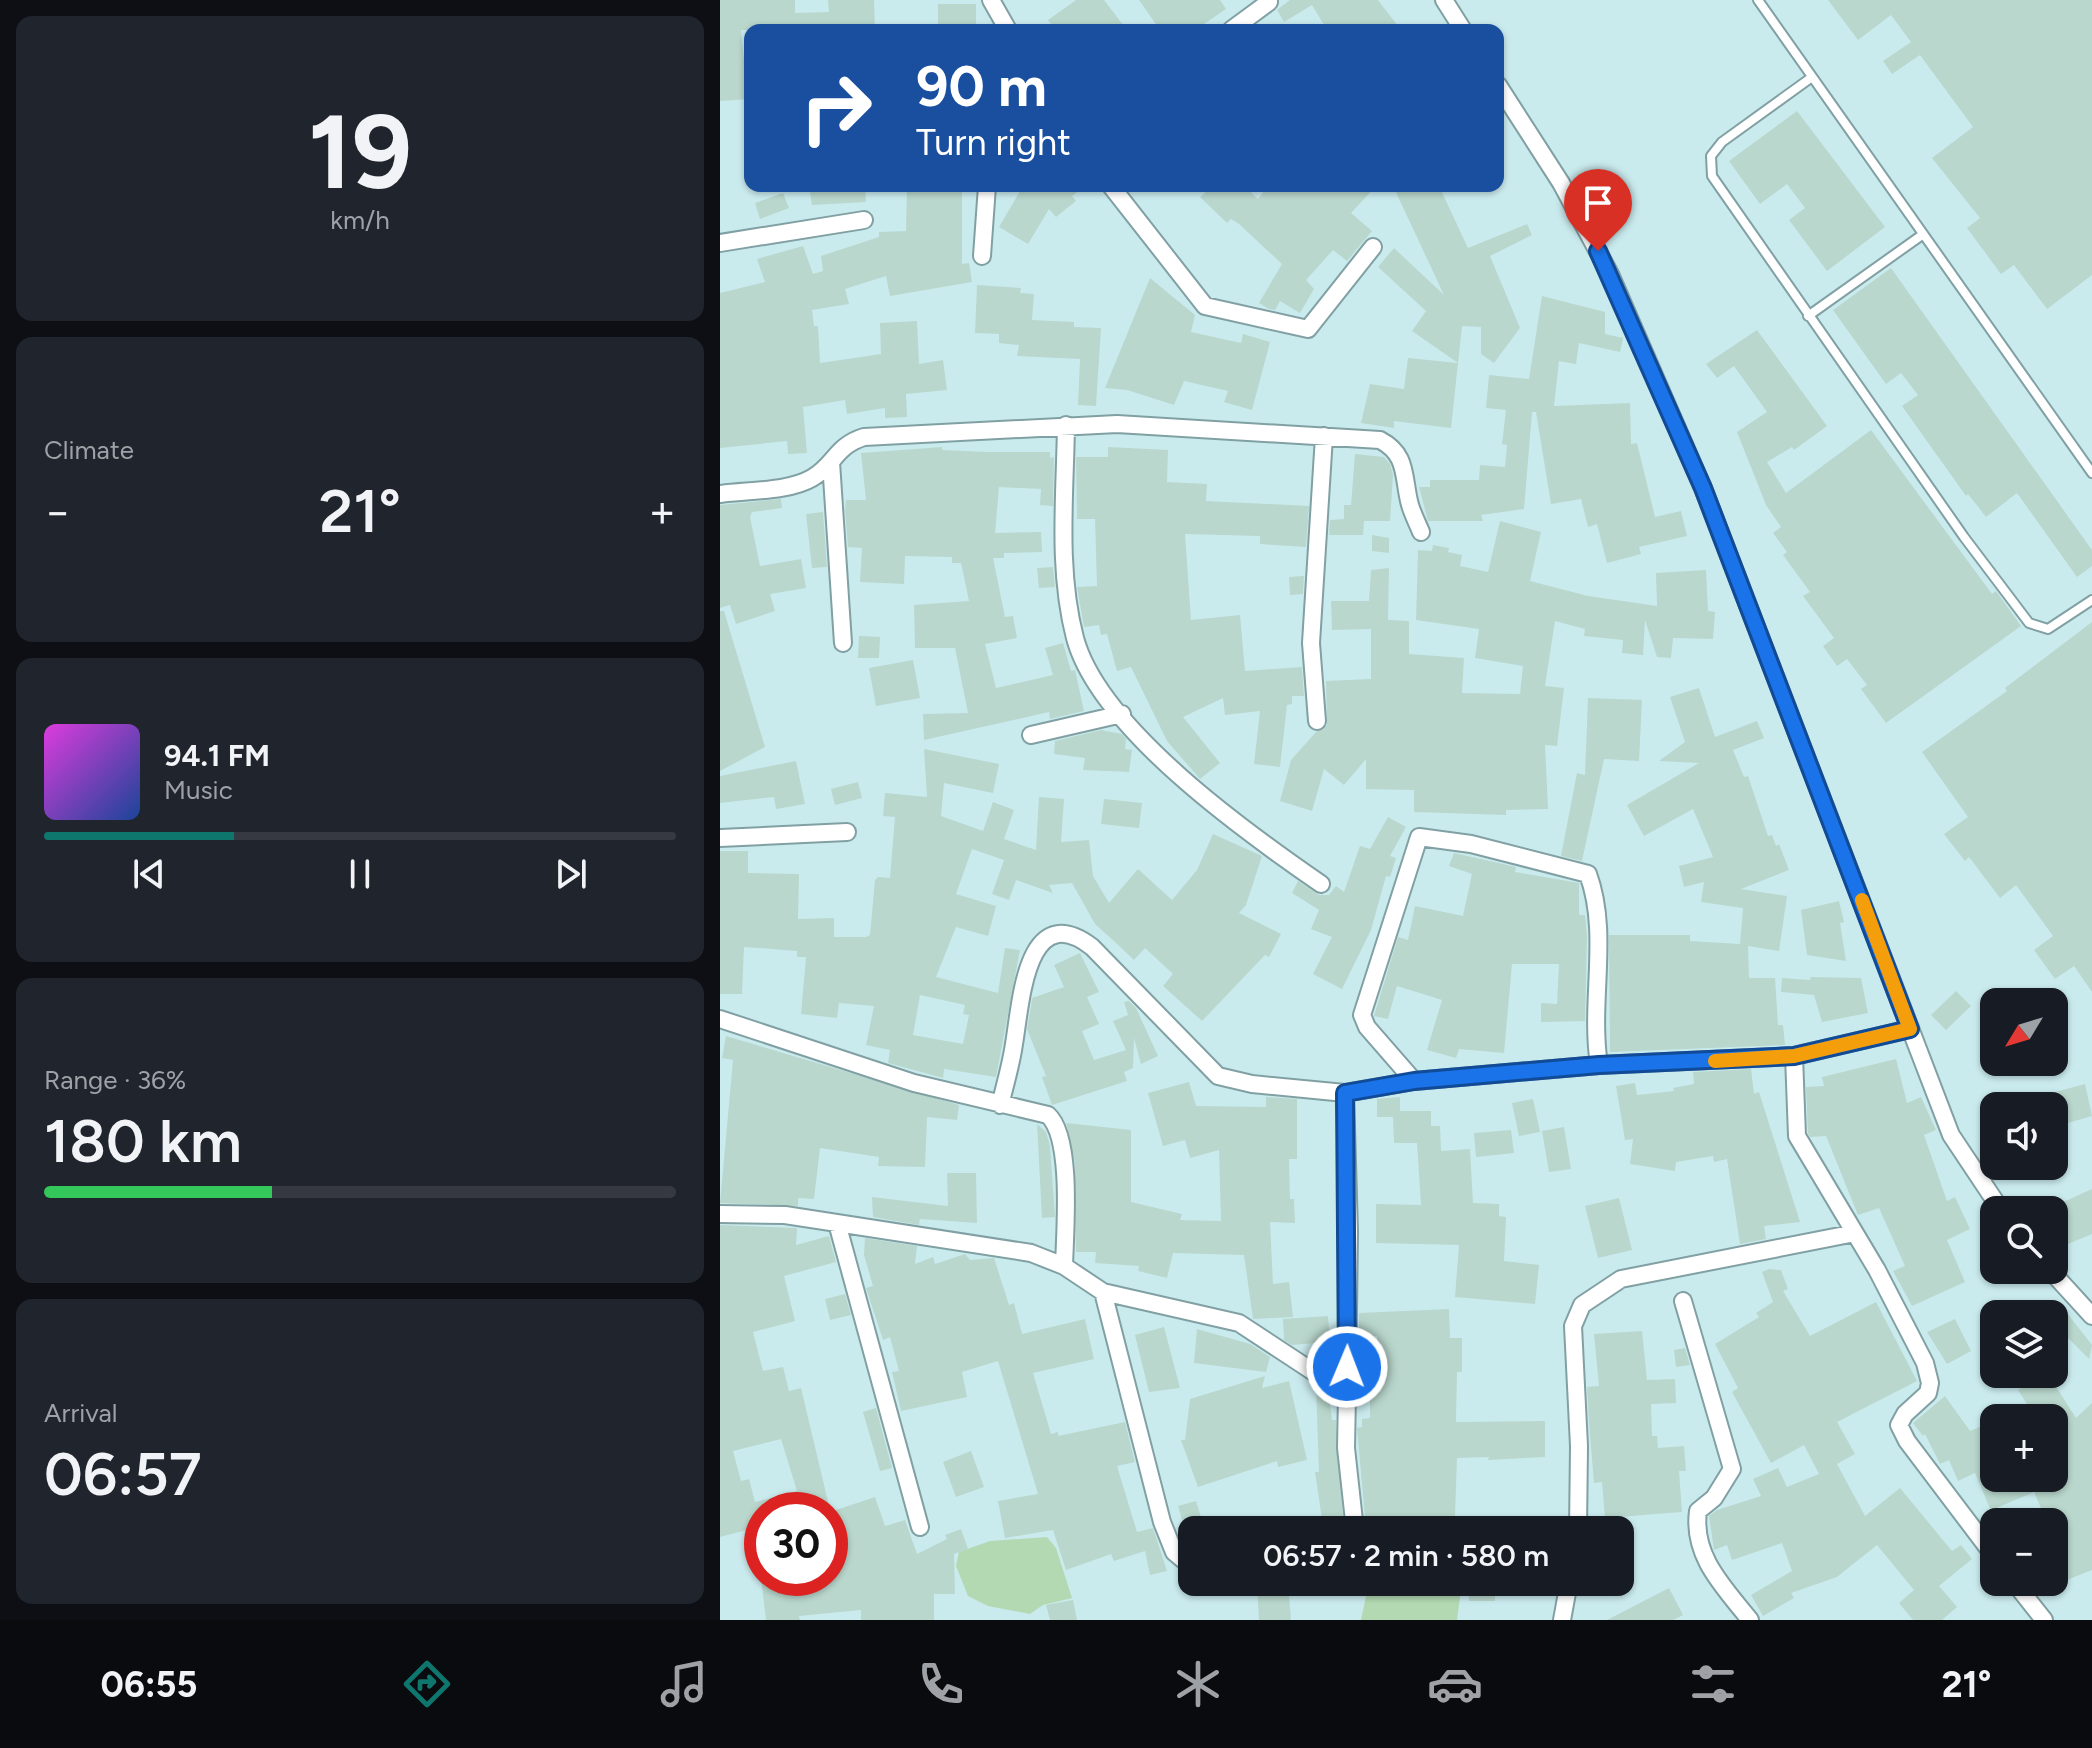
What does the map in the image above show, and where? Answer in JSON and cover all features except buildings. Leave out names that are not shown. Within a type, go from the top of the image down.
[{"type":"street","points":[[1444,0],[1459,24]]},
{"type":"street","points":[[1239,24],[1269,2]]},
{"type":"street","points":[[1504,94],[1561,183],[1610,274],[1703,488],[1951,1135],[1992,1196]]},
{"type":"street","points":[[982,256],[987,192]]},
{"type":"street","points":[[1116,192],[1205,306],[1308,329],[1373,247]]},
{"type":"street","points":[[720,243],[864,220]]},
{"type":"street","points":[[720,494],[802,483],[831,462],[837,450],[864,437],[1117,424],[1380,440],[1396,448],[1407,475],[1409,502],[1421,532]]},
{"type":"street","points":[[1066,425],[1064,577],[1076,641],[1100,688],[1175,772],[1268,849],[1321,884]]},
{"type":"street","points":[[1317,721],[1311,643],[1324,436]]},
{"type":"street","points":[[831,462],[843,643]]},
{"type":"street","points":[[1031,735],[1122,714]]},
{"type":"street","points":[[720,838],[847,832]]},
{"type":"street","points":[[1414,1081],[1382,1046],[1362,1015],[1419,837],[1471,844],[1588,874],[1597,897],[1599,933],[1593,1027],[1599,1065]]},
{"type":"street","points":[[1000,1105],[1028,963],[1045,941],[1063,933],[1074,934],[1092,947],[1218,1076],[1252,1084],[1345,1093],[1414,1081],[1599,1065],[1794,1056],[1910,1029]]},
{"type":"street","points":[[720,1019],[914,1083],[1048,1115],[1056,1122],[1066,1213],[1064,1266]]},
{"type":"street","points":[[1794,1056],[1797,1136],[1855,1233],[1925,1363],[1930,1383],[1928,1393],[1905,1414],[1899,1425],[1980,1537]]},
{"type":"street","points":[[1345,1093],[1349,1232],[1346,1448],[1353,1516]]},
{"type":"street","points":[[720,1214],[785,1215],[1031,1253],[1064,1266],[1103,1292],[1239,1323],[1347,1394]]},
{"type":"street","points":[[837,1223],[920,1527]]},
{"type":"street","points":[[1578,1516],[1579,1446],[1573,1326],[1582,1305],[1621,1279],[1855,1233]]},
{"type":"street","points":[[2063,1284],[2092,1316]]},
{"type":"street","points":[[1103,1292],[1162,1522],[1178,1555]]},
{"type":"street","points":[[1683,1301],[1732,1469],[1714,1498],[1698,1511],[1695,1533],[1701,1553],[1713,1573],[1750,1620]]},
{"type":"street","points":[[1562,1620],[1566,1596]]},
{"type":"street","points":[[2025,1596],[2044,1620]]},
{"type":"lane","points":[[1758,0],[2092,473]]},
{"type":"lane","points":[[1812,77],[1722,142],[1711,156],[1712,176],[1808,316],[2029,623],[2048,629],[2092,600]]},
{"type":"lane","points":[[1808,316],[1922,235]]},
{"type":"green space","points":[[1047,1537],[1056,1548],[1072,1598],[1043,1605],[1030,1614],[988,1606],[968,1596],[956,1566],[959,1552],[990,1541]]},
{"type":"green space","points":[[1366,1596],[1460,1596],[1457,1620],[1361,1620]]},
{"type":"slow traffic","points":[[1715,1061],[1794,1056],[1910,1029],[1862,900]]},
{"type":"route","points":[[1347,1367],[1349,1232],[1345,1093],[1414,1081],[1599,1065],[1794,1056],[1910,1029],[1703,488],[1598,251]]}]
